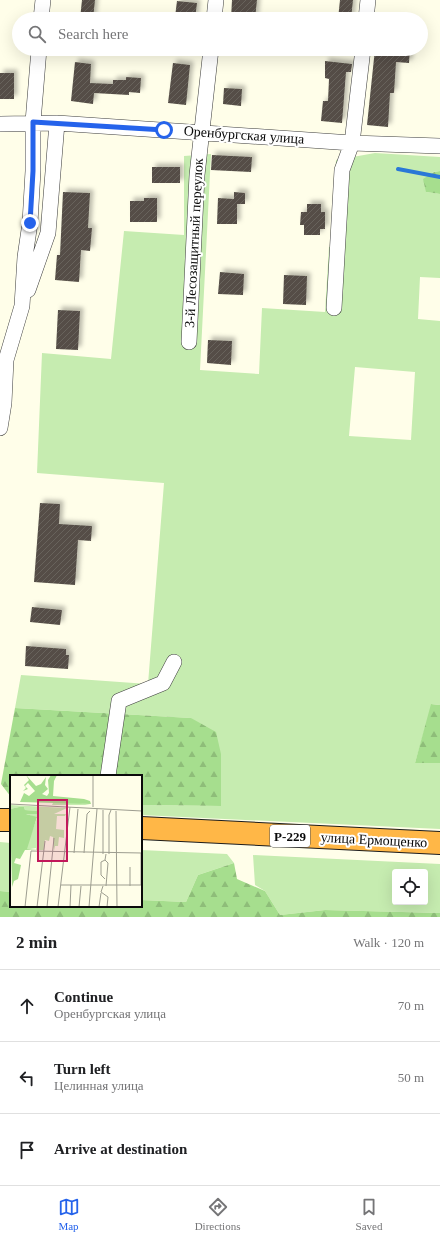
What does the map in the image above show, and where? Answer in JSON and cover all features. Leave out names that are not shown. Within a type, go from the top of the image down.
[{"type":"highway","name":"улица Ермощенко","points":[[142,828],[440,843]]},
{"type":"street","points":[[42,12],[43,0]]},
{"type":"street","points":[[215,12],[216,0]]},
{"type":"street","points":[[367,12],[368,0]]},
{"type":"street","points":[[22,306],[25,257],[30,223],[33,171],[33,122],[38,56]]},
{"type":"street","name":"3-й Лесозащитный переулок","points":[[189,342],[197,175],[210,56]]},
{"type":"street","points":[[334,308],[342,170],[352,142],[362,56]]},
{"type":"street","name":"Оренбургская улица","points":[[0,124],[33,122],[57,123],[352,142],[440,146]]},
{"type":"street","points":[[0,428],[4,403],[6,360],[22,306],[48,233],[57,123]]},
{"type":"street","points":[[108,775],[119,701],[163,683],[174,662]]},
{"type":"green space","points":[[375,153],[440,157],[440,171],[433,172],[426,192],[440,194],[440,278],[420,277],[418,319],[440,321],[440,705],[432,704],[415,763],[440,763],[440,829],[142,815],[142,805],[221,806],[191,718],[15,708],[21,675],[148,684],[164,483],[37,473],[42,353],[111,359],[124,231],[184,235],[184,156],[211,154],[200,370],[259,374],[262,308],[325,312],[329,247],[332,247],[336,160]],"holes":[[[355,367],[415,372],[411,440],[349,436]]]},
{"type":"green space","points":[[440,171],[440,194],[426,192],[423,179],[434,172]]},
{"type":"green space","points":[[431,704],[440,705],[440,763],[415,763]]},
{"type":"green space","points":[[15,708],[191,718],[216,732],[221,754],[221,806],[142,805],[142,775],[10,775],[10,796],[1,784]]},
{"type":"green space","points":[[0,842],[10,843],[10,892],[0,891]]},
{"type":"green space","points":[[142,850],[227,854],[234,863],[198,875],[186,902],[142,900]]},
{"type":"green space","points":[[253,855],[440,864],[440,913],[325,910],[280,915],[265,891],[255,885]]},
{"type":"green space","points":[[234,863],[237,879],[265,891],[280,915],[325,910],[440,913],[440,917],[0,917],[0,891],[10,892],[10,907],[142,907],[142,900],[186,902],[198,875]]},
{"type":"building","points":[[82,0],[95,0],[94,12],[81,12]]},
{"type":"building","points":[[232,0],[257,0],[256,12],[231,12]]},
{"type":"building","points":[[340,0],[353,0],[352,12],[339,12]]},
{"type":"building","points":[[177,1],[197,3],[196,12],[176,12]]},
{"type":"building","points":[[374,56],[410,56],[409,63],[396,62],[394,93],[390,93],[388,127],[367,125]]},
{"type":"building","points":[[325,61],[352,64],[351,72],[346,72],[342,123],[321,121],[323,101],[328,101],[329,79],[325,78]]},
{"type":"building","points":[[75,62],[91,64],[90,83],[113,84],[113,80],[126,80],[126,77],[141,78],[140,93],[129,92],[129,95],[94,93],[93,104],[71,101]]},
{"type":"building","points":[[173,63],[190,65],[186,105],[168,103]]},
{"type":"building","points":[[0,73],[14,73],[14,99],[0,99]]},
{"type":"building","points":[[224,88],[242,89],[241,106],[223,104]]},
{"type":"building","points":[[212,155],[252,157],[251,172],[211,170]]},
{"type":"building","points":[[152,167],[180,167],[180,183],[152,183]]},
{"type":"building","points":[[63,192],[90,193],[88,228],[92,228],[90,251],[81,250],[79,282],[55,280],[57,255],[60,255]]},
{"type":"building","points":[[234,192],[245,193],[245,204],[237,204],[237,224],[217,224],[218,198],[234,199]]},
{"type":"building","points":[[144,198],[157,198],[157,222],[130,222],[130,201],[144,201]]},
{"type":"building","points":[[307,204],[321,204],[321,212],[325,212],[325,229],[320,229],[320,235],[304,235],[304,225],[300,225],[301,212],[307,212]]},
{"type":"building","points":[[220,272],[244,274],[243,295],[218,294]]},
{"type":"building","points":[[284,275],[307,276],[306,305],[283,304]]},
{"type":"building","points":[[58,310],[80,311],[78,350],[56,349]]},
{"type":"building","points":[[208,340],[232,341],[231,365],[207,363]]},
{"type":"building","points":[[40,503],[60,504],[59,524],[92,526],[91,541],[78,540],[75,585],[34,582]]},
{"type":"building","points":[[32,607],[62,610],[60,625],[30,622]]},
{"type":"building","points":[[26,646],[66,649],[66,655],[69,655],[68,669],[25,666]]},
{"type":"waterway","points":[[398,169],[440,177]]},
{"type":"route","points":[[30,223],[33,171],[33,122],[164,130]]}]
